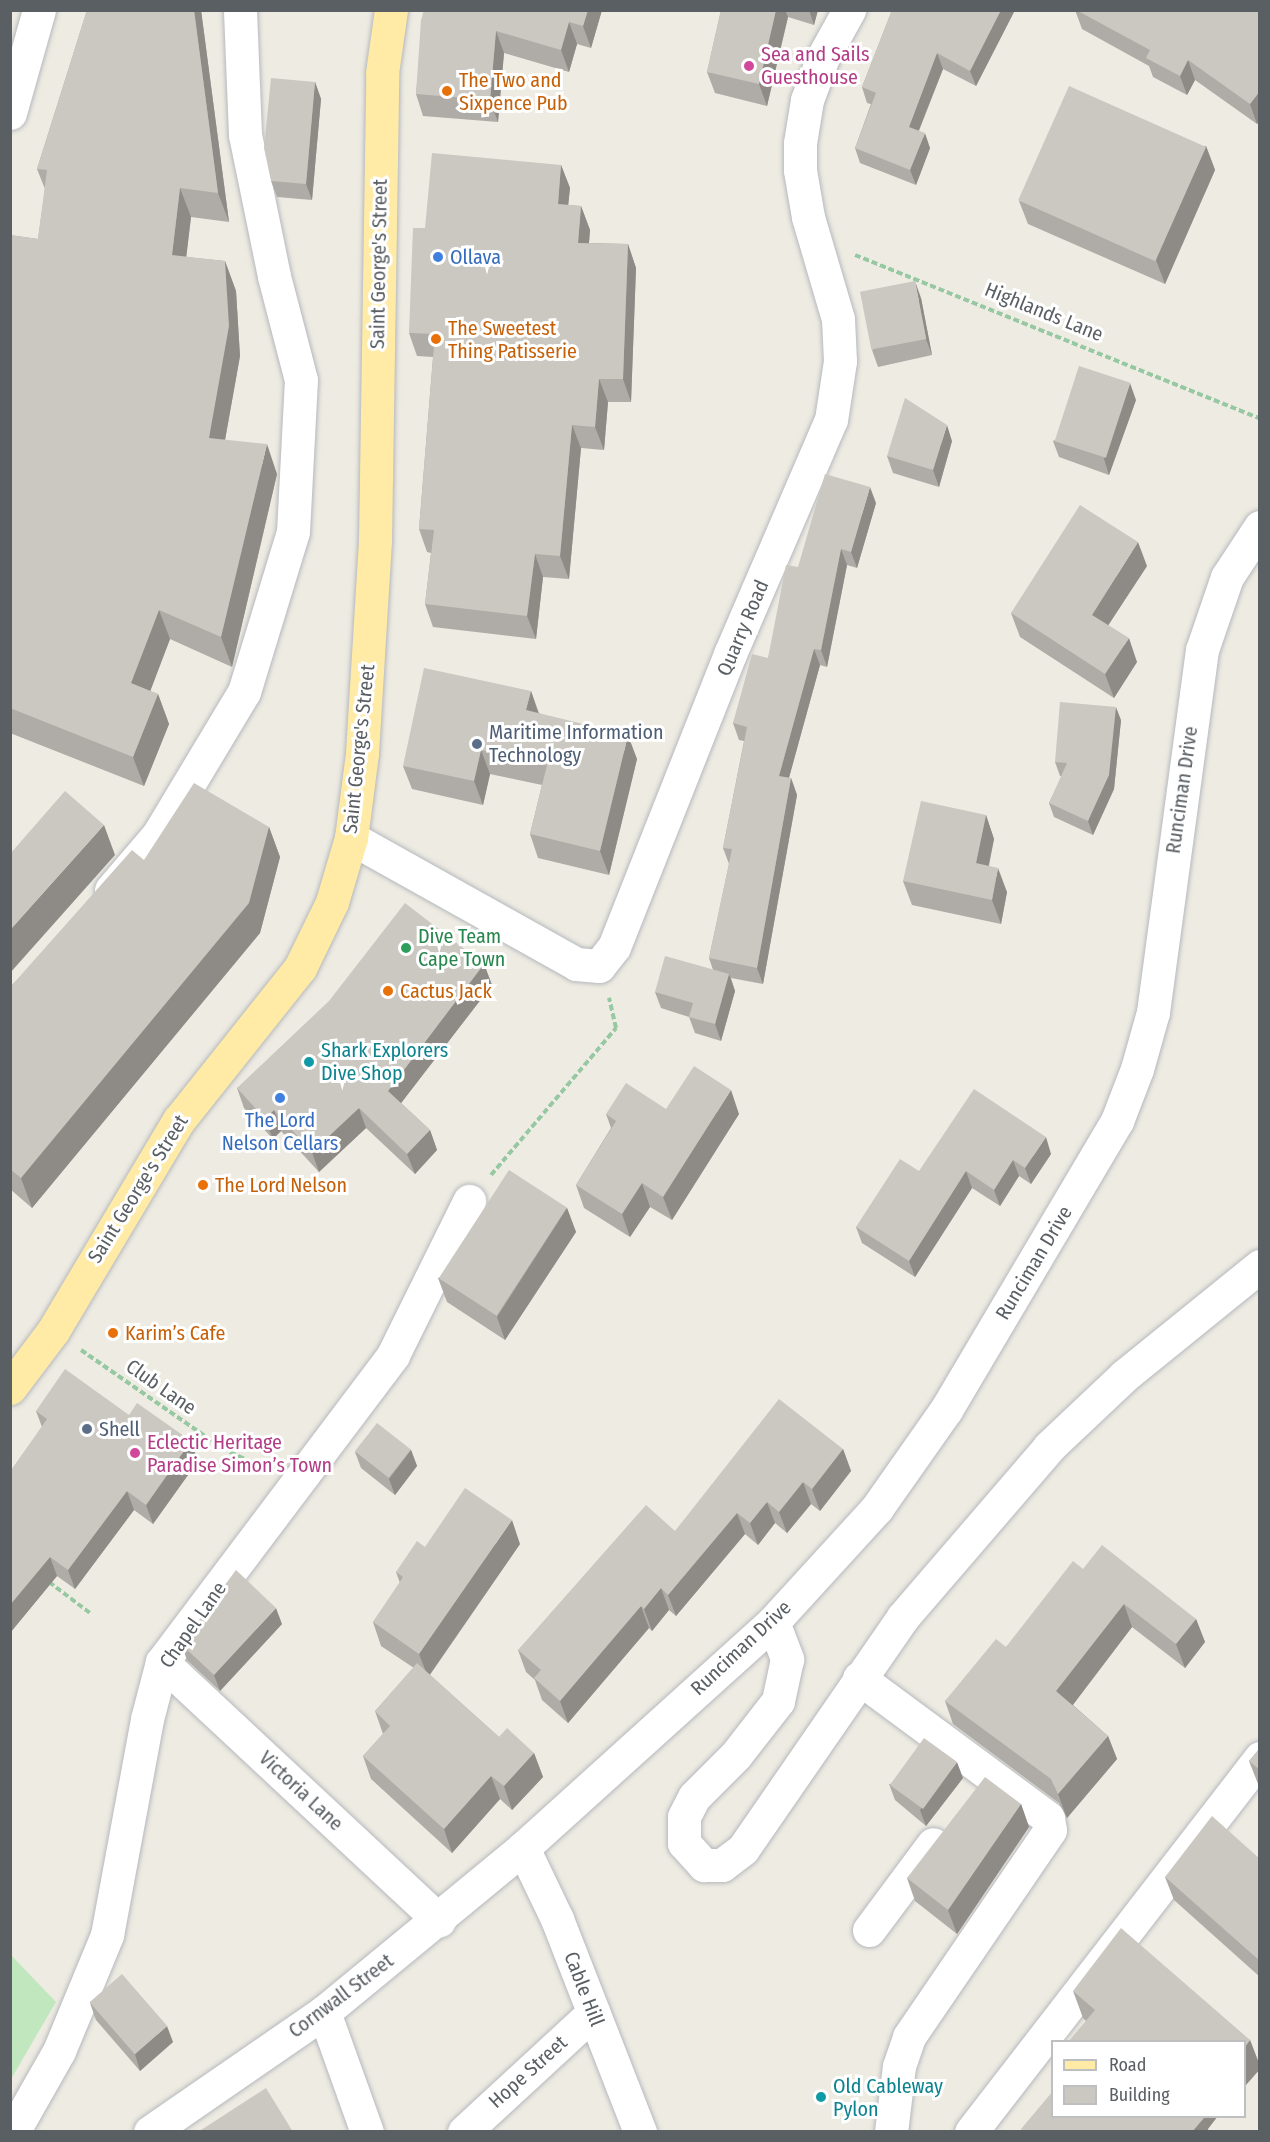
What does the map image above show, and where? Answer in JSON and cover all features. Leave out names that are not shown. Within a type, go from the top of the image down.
[{"type":"main road","name":"Saint George's Street","points":[[10,1388],[53,1331],[179,1120],[300,968],[332,902],[351,838],[362,753],[375,541],[382,73],[391,10]]},
{"type":"street","points":[[10,112],[39,10]]},
{"type":"street","points":[[90,914],[158,835],[244,692],[293,532],[301,380],[274,276],[245,135],[240,10]]},
{"type":"street","name":"Quarry Road","points":[[599,966],[614,947],[730,654],[831,420],[840,361],[838,319],[815,239],[800,170],[800,143],[807,100],[823,57],[849,10]]},
{"type":"street","name":"Runciman Drive","points":[[523,1848],[773,1622],[877,1508],[946,1410],[1117,1121],[1137,1069],[1153,1012],[1202,650],[1227,577],[1260,527]]},
{"type":"street","points":[[351,838],[558,955],[587,968],[599,966]]},
{"type":"street","name":"Chapel Lane","points":[[13,2132],[59,2051],[107,1935],[147,1719],[162,1662],[393,1354],[469,1201]]},
{"type":"street","points":[[773,1622],[787,1659],[778,1701],[736,1755],[694,1797],[684,1817],[684,1843],[704,1865],[722,1865],[743,1849],[903,1617],[1049,1447],[1124,1376],[1260,1266]]},
{"type":"street","name":"Victoria Lane","points":[[162,1662],[439,1920]]},
{"type":"street","points":[[859,1678],[991,1773],[1047,1818],[1050,1830],[909,2037],[899,2066],[891,2132]]},
{"type":"street","points":[[971,2132],[1260,1758]]},
{"type":"street","points":[[869,1930],[991,1773]]},
{"type":"street","name":"Cornwall Street","points":[[150,2132],[324,2012],[439,1920],[523,1848]]},
{"type":"street","name":"Cable Hill","points":[[523,1848],[557,1919],[640,2132]]},
{"type":"street","points":[[324,2012],[367,2132]]},
{"type":"street","name":"Hope Street","points":[[464,2132],[593,2013]]},
{"type":"path","name":"Highlands Lane","points":[[815,239],[965,297],[1260,419]]},
{"type":"path","points":[[469,1201],[616,1028],[599,966]]},
{"type":"path","name":"Club Lane","points":[[53,1331],[222,1448],[268,1471]]},
{"type":"path","points":[[46,1579],[90,1613]]},
{"type":"green space","points":[[11,1955],[56,2002],[11,2079]]},
{"type":"building","points":[[87,10],[194,10],[218,193],[180,188],[172,255],[225,261],[229,326],[209,438],[267,444],[221,637],[159,610],[131,683],[158,694],[133,757],[10,708],[10,235],[38,239],[47,170],[37,169]]},
{"type":"building","points":[[424,10],[588,10],[583,26],[569,22],[561,50],[496,31],[490,100],[416,94],[421,20]]},
{"type":"building","points":[[721,10],[776,10],[759,84],[707,72]]},
{"type":"building","points":[[892,10],[1001,10],[970,71],[937,53],[909,127],[925,133],[910,170],[855,148],[876,93],[862,87]]},
{"type":"building","points":[[1076,10],[1260,10],[1260,91],[1250,104],[1188,60],[1180,76],[1146,58],[1150,50]]},
{"type":"building","points":[[271,78],[315,82],[306,184],[271,181],[264,148]]},
{"type":"building","points":[[1069,86],[1206,147],[1155,261],[1018,200]]},
{"type":"building","points":[[432,153],[561,165],[558,204],[581,206],[578,243],[628,244],[623,379],[599,379],[595,427],[572,425],[560,556],[535,554],[527,616],[425,604],[434,530],[419,529],[435,334],[409,333],[413,228],[425,228]]},
{"type":"building","points":[[915,281],[926,339],[871,350],[860,292]]},
{"type":"building","points":[[1079,366],[1130,383],[1106,458],[1055,441]]},
{"type":"building","points":[[905,398],[947,425],[933,470],[887,456]]},
{"type":"building","points":[[825,474],[870,487],[851,552],[841,549],[821,650],[814,649],[779,776],[791,778],[757,968],[709,958],[732,849],[723,848],[747,727],[733,723],[752,654],[768,658],[786,565],[798,567]]},
{"type":"building","points":[[1080,505],[1138,542],[1092,615],[1129,638],[1105,674],[1011,613]]},
{"type":"building","points":[[424,668],[531,691],[526,710],[628,735],[600,851],[530,834],[547,765],[481,750],[474,781],[403,766]]},
{"type":"building","points":[[1060,702],[1116,707],[1109,775],[1088,821],[1049,803],[1067,763],[1055,762]]},
{"type":"building","points":[[194,783],[269,827],[249,903],[21,1178],[10,1169],[10,985],[132,850],[144,860]]},
{"type":"building","points":[[65,791],[104,825],[10,930],[10,854]]},
{"type":"building","points":[[921,801],[986,815],[976,863],[998,868],[992,900],[903,881]]},
{"type":"building","points":[[405,903],[484,964],[388,1091],[430,1130],[407,1154],[359,1108],[312,1152],[274,1110],[265,1119],[237,1088],[329,1001]]},
{"type":"building","points":[[665,956],[729,974],[715,1024],[689,1017],[693,1003],[655,992]]},
{"type":"building","points":[[694,1066],[731,1090],[663,1197],[642,1183],[622,1214],[576,1185],[616,1121],[606,1114],[626,1083],[666,1109]]},
{"type":"building","points":[[974,1089],[1046,1137],[1025,1168],[1013,1160],[994,1190],[966,1171],[909,1261],[856,1227],[900,1159],[919,1171]]},
{"type":"building","points":[[509,1170],[567,1208],[497,1316],[439,1278]]},
{"type":"building","points":[[65,1369],[129,1415],[137,1403],[191,1441],[146,1505],[127,1491],[68,1570],[50,1557],[10,1605],[10,1472],[47,1419],[36,1411]]},
{"type":"building","points":[[779,1399],[843,1449],[812,1489],[803,1482],[779,1512],[767,1502],[750,1523],[737,1513],[668,1595],[661,1588],[644,1609],[641,1606],[560,1701],[534,1678],[541,1670],[518,1650],[646,1505],[675,1531]]},
{"type":"building","points":[[377,1423],[411,1449],[389,1478],[355,1451]]},
{"type":"building","points":[[465,1488],[512,1520],[419,1654],[373,1622],[403,1577],[396,1572],[417,1541],[425,1547]]},
{"type":"building","points":[[1102,1545],[1196,1619],[1176,1644],[1124,1604],[1056,1691],[1108,1736],[1058,1794],[1051,1779],[945,1701],[996,1639],[1006,1647],[1073,1561],[1083,1569]]},
{"type":"building","points":[[236,1570],[276,1608],[214,1675],[181,1644]]},
{"type":"building","points":[[417,1663],[499,1737],[507,1728],[534,1753],[504,1786],[491,1776],[444,1829],[363,1756],[390,1726],[375,1711]]},
{"type":"building","points":[[924,1738],[957,1762],[923,1809],[890,1785]]},
{"type":"building","points":[[1260,1748],[1260,1770],[1249,1761]]},
{"type":"building","points":[[985,1777],[1021,1804],[948,1910],[907,1878]]},
{"type":"building","points":[[1212,1816],[1260,1859],[1260,1961],[1165,1877]]},
{"type":"building","points":[[1121,1928],[1250,2040],[1246,2046],[1246,2040],[1070,2040],[1095,2010],[1073,1991]]},
{"type":"building","points":[[122,1974],[167,2026],[135,2054],[90,2002]]},
{"type":"building","points":[[266,2088],[293,2132],[198,2132]]},
{"type":"building","points":[[1051,2093],[1051,2118],[1204,2118],[1192,2132],[1024,2132],[1021,2129]]},
{"type":"place","name":"Sea and Sails Guesthouse","points":[[749,66]]},
{"type":"place","name":"The Two and Sixpence Pub","points":[[447,91]]},
{"type":"place","name":"Ollava","points":[[438,257]]},
{"type":"place","name":"The Sweetest Thing Patisserie","points":[[436,339]]},
{"type":"place","name":"Maritime Information Technology","points":[[477,744]]},
{"type":"place","name":"Dive Team Cape Town","points":[[406,948]]},
{"type":"place","name":"Cactus Jack","points":[[388,991]]},
{"type":"place","name":"Shark Explorers Dive Shop","points":[[309,1062]]},
{"type":"place","name":"The Lord Nelson Cellars","points":[[280,1098]]},
{"type":"place","name":"The Lord Nelson","points":[[203,1185]]},
{"type":"place","name":"Karim’s Cafe","points":[[113,1333]]},
{"type":"place","name":"Shell","points":[[87,1429]]},
{"type":"place","name":"Eclectic Heritage Paradise Simon’s Town","points":[[135,1453]]},
{"type":"place","name":"Old Cableway Pylon","points":[[821,2097]]}]
